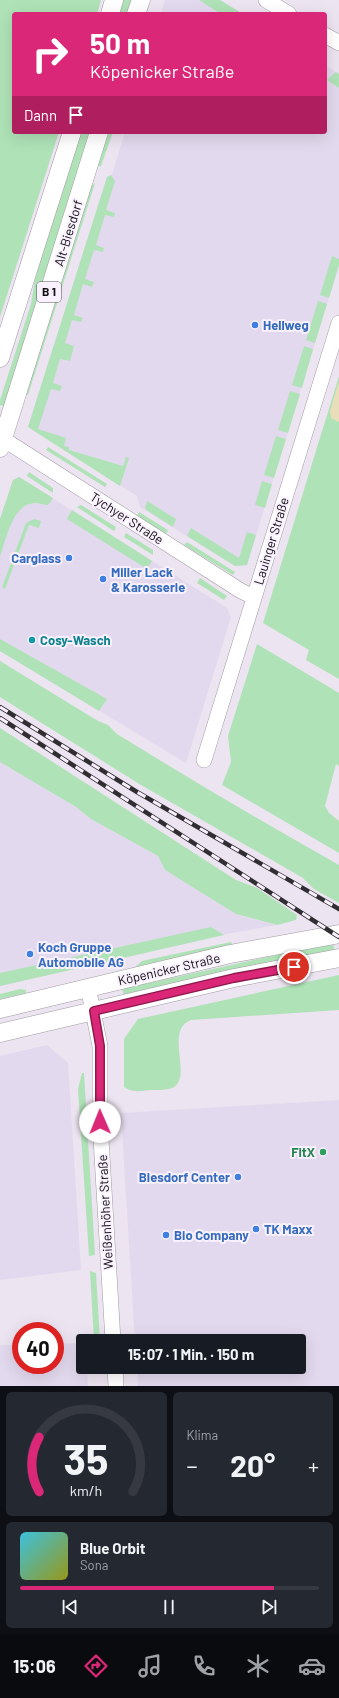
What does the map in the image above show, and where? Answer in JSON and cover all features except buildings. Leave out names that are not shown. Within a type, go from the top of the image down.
[{"type":"main road","points":[[111,12],[114,0]]},
{"type":"main road","points":[[137,12],[141,0]]},
{"type":"main road","name":"Alt-Biesdorf","points":[[0,358],[71,134]]},
{"type":"main road","name":"Alt-Biesdorf","points":[[1,441],[98,134]]},
{"type":"main road","name":"Köpenicker Straße","points":[[0,1009],[230,954],[339,934]]},
{"type":"main road","name":"Köpenicker Straße","points":[[0,1032],[234,978],[339,958]]},
{"type":"street","points":[[266,0],[286,12]]},
{"type":"street","points":[[327,37],[339,43]]},
{"type":"street","name":"Lauinger Straße","points":[[204,760],[339,322]]},
{"type":"street","name":"Tychyer Straße","points":[[1,441],[241,591],[254,597]]},
{"type":"street","name":"Weißenhöher Straße","points":[[88,987],[100,1046],[100,1122],[113,1334]]},
{"type":"street","points":[[115,1374],[116,1386]]},
{"type":"shaded area","points":[[165,0],[220,0],[240,12],[162,12]]},
{"type":"shaded area","points":[[327,66],[339,74],[339,265],[247,565],[235,566],[140,507],[137,496],[28,427],[107,177],[112,174],[124,134],[327,134]]},
{"type":"shaded area","points":[[19,477],[227,608],[231,617],[186,763],[0,651],[0,519],[13,480]]},
{"type":"shaded area","points":[[0,762],[76,807],[91,819],[158,856],[165,870],[238,915],[277,925],[215,936],[0,986]]},
{"type":"shaded area","points":[[47,1045],[68,1063],[81,1270],[0,1280],[0,1056]]},
{"type":"shaded area","points":[[339,1100],[339,1386],[138,1386],[137,1374],[306,1374],[306,1334],[135,1334],[121,1113]]},
{"type":"shaded area","points":[[76,1343],[76,1374],[87,1374],[88,1386],[0,1386],[0,1345],[12,1345],[12,1374],[64,1374],[64,1344]]},
{"type":"green space","points":[[0,0],[101,0],[98,12],[12,12],[12,134],[58,134],[0,317]]},
{"type":"green space","points":[[121,0],[131,0],[128,12],[118,12]]},
{"type":"green space","points":[[199,0],[220,0],[240,12],[218,12]]},
{"type":"green space","points":[[336,72],[339,74],[339,88],[327,80]]},
{"type":"green space","points":[[79,134],[89,134],[5,407],[0,405],[0,400],[31,304],[37,267]]},
{"type":"green space","points":[[108,134],[112,134],[101,166],[96,167]]},
{"type":"green space","points":[[111,175],[115,181],[106,210],[115,213],[114,217],[105,215],[96,245],[104,248],[103,252],[94,250],[85,279],[94,282],[92,287],[83,284],[74,315],[83,318],[81,322],[72,320],[65,343],[74,346],[70,361],[60,359],[53,383],[62,386],[60,391],[51,389],[38,429],[66,438],[64,446],[69,447],[69,450],[123,466],[126,457],[129,458],[120,486],[28,427],[107,177]]},
{"type":"green space","points":[[95,183],[28,395],[24,394],[90,187]]},
{"type":"green space","points":[[332,256],[339,259],[339,265],[329,298],[320,295]]},
{"type":"green space","points":[[318,301],[327,304],[315,343],[306,340]]},
{"type":"green space","points":[[304,346],[313,349],[302,388],[292,385]]},
{"type":"green space","points":[[339,376],[339,679],[306,660],[309,650],[263,623]]},
{"type":"green space","points":[[290,391],[300,394],[288,433],[278,430]]},
{"type":"green space","points":[[276,436],[286,439],[274,478],[264,475]]},
{"type":"green space","points":[[48,447],[107,484],[105,487],[46,450]]},
{"type":"green space","points":[[29,472],[53,488],[53,493],[27,476]]},
{"type":"green space","points":[[19,477],[53,498],[48,505],[35,503],[27,505],[21,509],[11,524],[0,557],[0,519],[13,480]]},
{"type":"green space","points":[[262,481],[272,484],[265,508],[255,505]]},
{"type":"green space","points":[[147,501],[176,519],[173,527],[145,509]]},
{"type":"green space","points":[[81,505],[116,527],[114,531],[77,507]]},
{"type":"green space","points":[[72,510],[152,561],[147,569],[67,519]]},
{"type":"green space","points":[[139,512],[168,530],[166,534],[137,516]]},
{"type":"green space","points":[[34,519],[41,521],[39,528],[29,525],[5,589],[2,587],[26,523]]},
{"type":"green space","points":[[191,528],[239,558],[247,532],[256,535],[247,565],[235,566],[187,536]]},
{"type":"green space","points":[[126,533],[153,550],[153,555],[124,537]]},
{"type":"green space","points":[[187,542],[235,572],[233,575],[184,545]]},
{"type":"green space","points":[[200,578],[227,596],[224,600],[197,583]]},
{"type":"green space","points":[[0,639],[107,699],[99,711],[0,651]]},
{"type":"green space","points":[[257,644],[339,693],[339,766],[336,764],[325,806],[329,813],[339,821],[339,853],[222,785],[231,762],[228,736]]},
{"type":"green space","points":[[0,661],[98,721],[108,725],[117,734],[172,768],[339,865],[339,903],[314,889],[303,878],[141,785],[0,697]]},
{"type":"green space","points":[[0,728],[236,880],[257,888],[297,915],[296,920],[277,925],[236,914],[165,870],[158,856],[91,819],[76,807],[0,762]]},
{"type":"green space","points":[[211,927],[224,935],[0,986],[0,973]]},
{"type":"green space","points":[[231,942],[233,945],[135,967],[142,961]]},
{"type":"green space","points":[[317,942],[333,944],[335,951],[124,996],[122,989],[286,953]]},
{"type":"green space","points":[[339,975],[339,1010],[191,1020],[183,1026],[179,1034],[181,1067],[180,1077],[177,1084],[169,1089],[163,1090],[134,1091],[124,1087],[124,1039],[138,1019]]},
{"type":"green space","points":[[20,989],[26,990],[26,993],[0,999],[0,994]]},
{"type":"green space","points":[[82,1073],[84,1073],[95,1255],[89,1256],[78,1089]]},
{"type":"green space","points":[[90,1271],[96,1273],[100,1334],[94,1334]]},
{"type":"sand","points":[[339,381],[339,422],[331,418],[330,411]]},
{"type":"railway","points":[[0,707],[137,792],[339,909]]},
{"type":"railway","points":[[0,718],[339,937]]},
{"type":"place","name":"Hellweg","points":[[255,325]]},
{"type":"place","name":"Carglass","points":[[69,558]]},
{"type":"place","name":"Miller Lack & Karosserie","points":[[103,579]]},
{"type":"place","name":"Cosy-Wasch","points":[[32,640]]},
{"type":"place","name":"Koch Gruppe Automobile AG","points":[[30,954]]},
{"type":"place","name":"FitX","points":[[323,1152]]},
{"type":"place","name":"Biesdorf Center","points":[[238,1177]]},
{"type":"place","name":"TK Maxx","points":[[256,1229]]},
{"type":"place","name":"Bio Company","points":[[166,1235]]},
{"type":"route","points":[[100,1122],[100,1046],[94,1011],[234,978],[294,967]]}]
